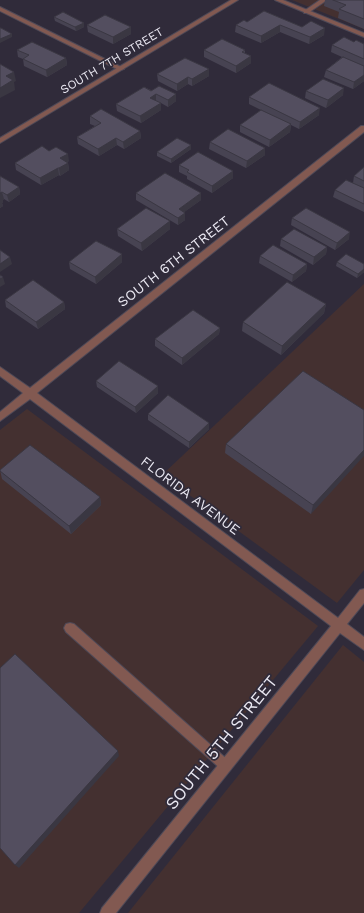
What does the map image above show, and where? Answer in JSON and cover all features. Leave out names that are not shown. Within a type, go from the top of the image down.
[{"type":"street","name":"SOUTH 7TH STREET","points":[[0,141],[235,0]]},
{"type":"street","points":[[280,0],[364,35]]},
{"type":"street","points":[[306,12],[324,0]]},
{"type":"street","points":[[0,9],[121,68]]},
{"type":"street","name":"SOUTH 6TH STREET","points":[[0,417],[364,128]]},
{"type":"street","name":"FLORIDA AVENUE","points":[[0,370],[364,644]]},
{"type":"street","name":"SOUTH 5TH STREET","points":[[107,913],[364,594]]},
{"type":"street","points":[[70,628],[226,766]]},
{"type":"shaded area","points":[[292,0],[364,0],[364,29]]},
{"type":"shaded area","points":[[364,284],[364,570],[337,603],[162,475]]},
{"type":"shaded area","points":[[27,409],[318,626],[79,913],[0,913],[0,430]]},
{"type":"shaded area","points":[[343,645],[364,662],[364,913],[128,913]]},
{"type":"building","points":[[333,0],[364,0],[364,19],[339,9],[346,5]]},
{"type":"building","points":[[264,11],[302,27],[311,21],[325,28],[310,37],[280,25],[261,36],[236,25],[244,20],[247,22]]},
{"type":"building","points":[[63,12],[84,23],[75,27],[54,17]]},
{"type":"building","points":[[105,15],[131,27],[113,37],[87,25]]},
{"type":"building","points":[[1,28],[12,34],[0,39]]},
{"type":"building","points":[[344,37],[354,42],[356,40],[364,44],[364,59],[332,45]]},
{"type":"building","points":[[222,39],[245,50],[242,52],[251,56],[236,66],[204,50]]},
{"type":"building","points":[[32,42],[66,58],[46,70],[23,59],[29,55],[17,50]]},
{"type":"building","points":[[343,57],[364,66],[364,75],[354,82],[326,70]]},
{"type":"building","points":[[185,58],[209,69],[192,79],[188,77],[177,84],[157,74]]},
{"type":"building","points":[[0,64],[14,72],[6,76],[13,80],[0,88]]},
{"type":"building","points":[[323,79],[344,88],[328,100],[306,91]]},
{"type":"building","points":[[269,83],[320,108],[300,122],[249,97]]},
{"type":"building","points":[[159,86],[176,94],[168,100],[156,94],[150,98],[161,103],[140,116],[116,104],[144,87],[151,91]]},
{"type":"building","points":[[101,109],[140,131],[123,142],[116,138],[98,149],[77,137],[101,123],[90,116]]},
{"type":"building","points":[[261,110],[291,124],[270,140],[240,125]]},
{"type":"building","points":[[228,129],[265,148],[247,161],[210,142]]},
{"type":"building","points":[[177,138],[191,145],[171,159],[157,152]]},
{"type":"building","points":[[42,146],[49,151],[56,147],[68,154],[60,158],[68,163],[40,178],[15,163]]},
{"type":"building","points":[[198,152],[233,171],[212,186],[187,172],[189,170],[179,165]]},
{"type":"building","points":[[364,167],[364,181],[354,176]]},
{"type":"building","points":[[165,173],[201,193],[179,209],[185,213],[178,218],[136,193]]},
{"type":"building","points":[[0,176],[19,187],[7,195],[2,192],[0,193]]},
{"type":"building","points":[[346,180],[364,188],[364,204],[335,190]]},
{"type":"building","points":[[146,208],[170,221],[141,243],[117,229]]},
{"type":"building","points":[[306,208],[350,232],[337,243],[292,218]]},
{"type":"building","points":[[294,229],[327,247],[314,257],[281,239]]},
{"type":"building","points":[[96,241],[122,254],[95,277],[69,262]]},
{"type":"building","points":[[273,245],[307,264],[293,275],[260,256]]},
{"type":"building","points":[[0,250],[10,257],[0,264]]},
{"type":"building","points":[[346,254],[364,264],[364,269],[358,274],[337,262]]},
{"type":"building","points":[[33,280],[64,302],[36,322],[5,300]]},
{"type":"building","points":[[287,282],[326,304],[282,346],[243,322]]},
{"type":"building","points":[[193,310],[220,328],[182,358],[155,339]]},
{"type":"building","points":[[119,361],[158,386],[135,407],[96,381]]},
{"type":"building","points":[[303,371],[364,410],[364,450],[313,505],[226,444]]},
{"type":"building","points":[[168,395],[209,423],[189,442],[148,414]]},
{"type":"building","points":[[30,445],[100,497],[69,526],[0,471]]},
{"type":"building","points":[[15,654],[118,751],[15,865],[0,848],[0,668]]}]
